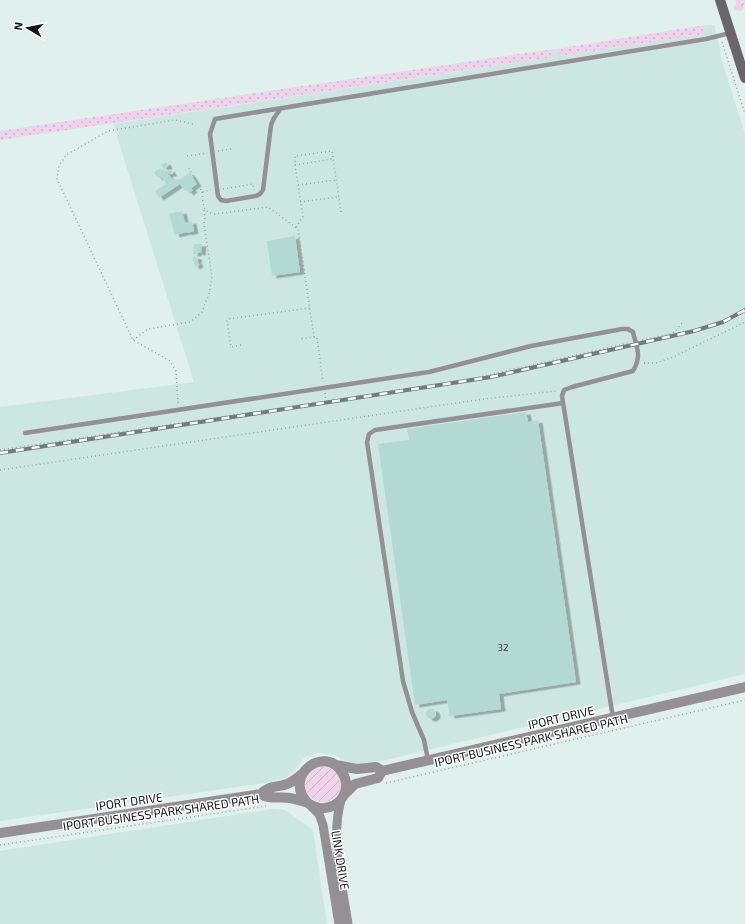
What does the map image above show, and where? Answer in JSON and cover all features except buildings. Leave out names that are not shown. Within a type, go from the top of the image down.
[{"type":"main road","points":[[720,0],[745,78]]},
{"type":"street","name":"IPORT DRIVE","points":[[332,763],[357,769],[376,768],[382,771],[745,687]]},
{"type":"street","points":[[324,761],[332,763],[338,767],[345,776],[346,786],[342,797],[336,805],[326,808],[316,807],[308,803],[302,796],[300,789],[302,774],[309,766],[316,762],[324,761]]},
{"type":"street","name":"IPORT DRIVE","points":[[342,797],[355,784],[378,778],[382,771]]},
{"type":"street","name":"IPORT DRIVE","points":[[0,833],[261,794],[266,788],[288,784],[302,774]]},
{"type":"street","name":"IPORT DRIVE","points":[[261,794],[267,798],[283,797],[308,803]]},
{"type":"street","name":"LINK DRIVE","points":[[342,797],[337,818],[336,836],[348,924]]},
{"type":"street","name":"LINK DRIVE","points":[[308,803],[319,814],[323,825],[339,924]]},
{"type":"lane","points":[[281,108],[271,125],[263,190],[256,196],[226,201],[221,200],[218,196],[210,134],[215,118],[731,33]]},
{"type":"lane","points":[[25,432],[429,372],[531,346],[628,329],[633,332],[639,356],[638,362],[633,371],[564,390],[562,396],[613,718]]},
{"type":"lane","points":[[428,760],[424,740],[412,712],[403,681],[367,442],[369,434],[375,430],[563,403]]},
{"type":"path","points":[[720,36],[745,114]]},
{"type":"path","points":[[179,410],[176,371],[170,360],[133,340],[57,179],[59,166],[66,155],[108,131],[175,120],[193,124]]},
{"type":"path","points":[[296,228],[303,217],[295,156],[332,151],[341,212]]},
{"type":"path","points":[[295,165],[333,159]]},
{"type":"path","points":[[133,340],[148,329],[190,322],[202,312],[209,294],[212,277],[204,224],[206,217],[202,192],[189,168]]},
{"type":"path","points":[[298,185],[336,180]]},
{"type":"path","points":[[202,192],[253,184],[256,196]]},
{"type":"path","points":[[300,202],[338,197]]},
{"type":"path","points":[[204,208],[210,214],[215,214],[268,207],[298,229],[314,337]]},
{"type":"path","points":[[241,345],[231,347],[227,321],[228,319],[310,308]]},
{"type":"path","points":[[0,450],[489,376],[673,333],[683,322]]},
{"type":"path","points":[[638,362],[656,363],[673,357],[745,322]]},
{"type":"path","points":[[299,339],[317,336],[326,401]]},
{"type":"path","points":[[0,470],[476,400],[564,390]]},
{"type":"path","name":"IPORT BUSINESS PARK SHARED PATH","points":[[380,784],[745,700]]},
{"type":"path","name":"IPORT BUSINESS PARK SHARED PATH","points":[[0,845],[271,805]]},
{"type":"shaded area","points":[[704,25],[714,25],[721,58],[745,134],[745,674],[382,761],[352,764],[334,755],[318,753],[304,758],[294,771],[287,777],[265,783],[0,821],[0,407],[194,382],[113,124],[554,57],[553,49],[557,49],[559,56],[706,34]]},
{"type":"shaded area","points":[[272,809],[285,810],[313,830],[327,924],[0,924],[0,851]]},
{"type":"green space","points":[[735,0],[745,0],[744,8],[741,11],[733,8],[736,4]]},
{"type":"green space","points":[[704,25],[706,34],[559,56],[557,49]]},
{"type":"green space","points":[[553,49],[554,57],[0,140],[0,131]]},
{"type":"green space","points":[[327,766],[336,771],[340,777],[340,791],[336,797],[327,802],[319,802],[310,797],[306,791],[305,780],[310,771],[316,767]]},
{"type":"railway","points":[[0,453],[491,377],[694,331],[723,322],[745,310]]}]
